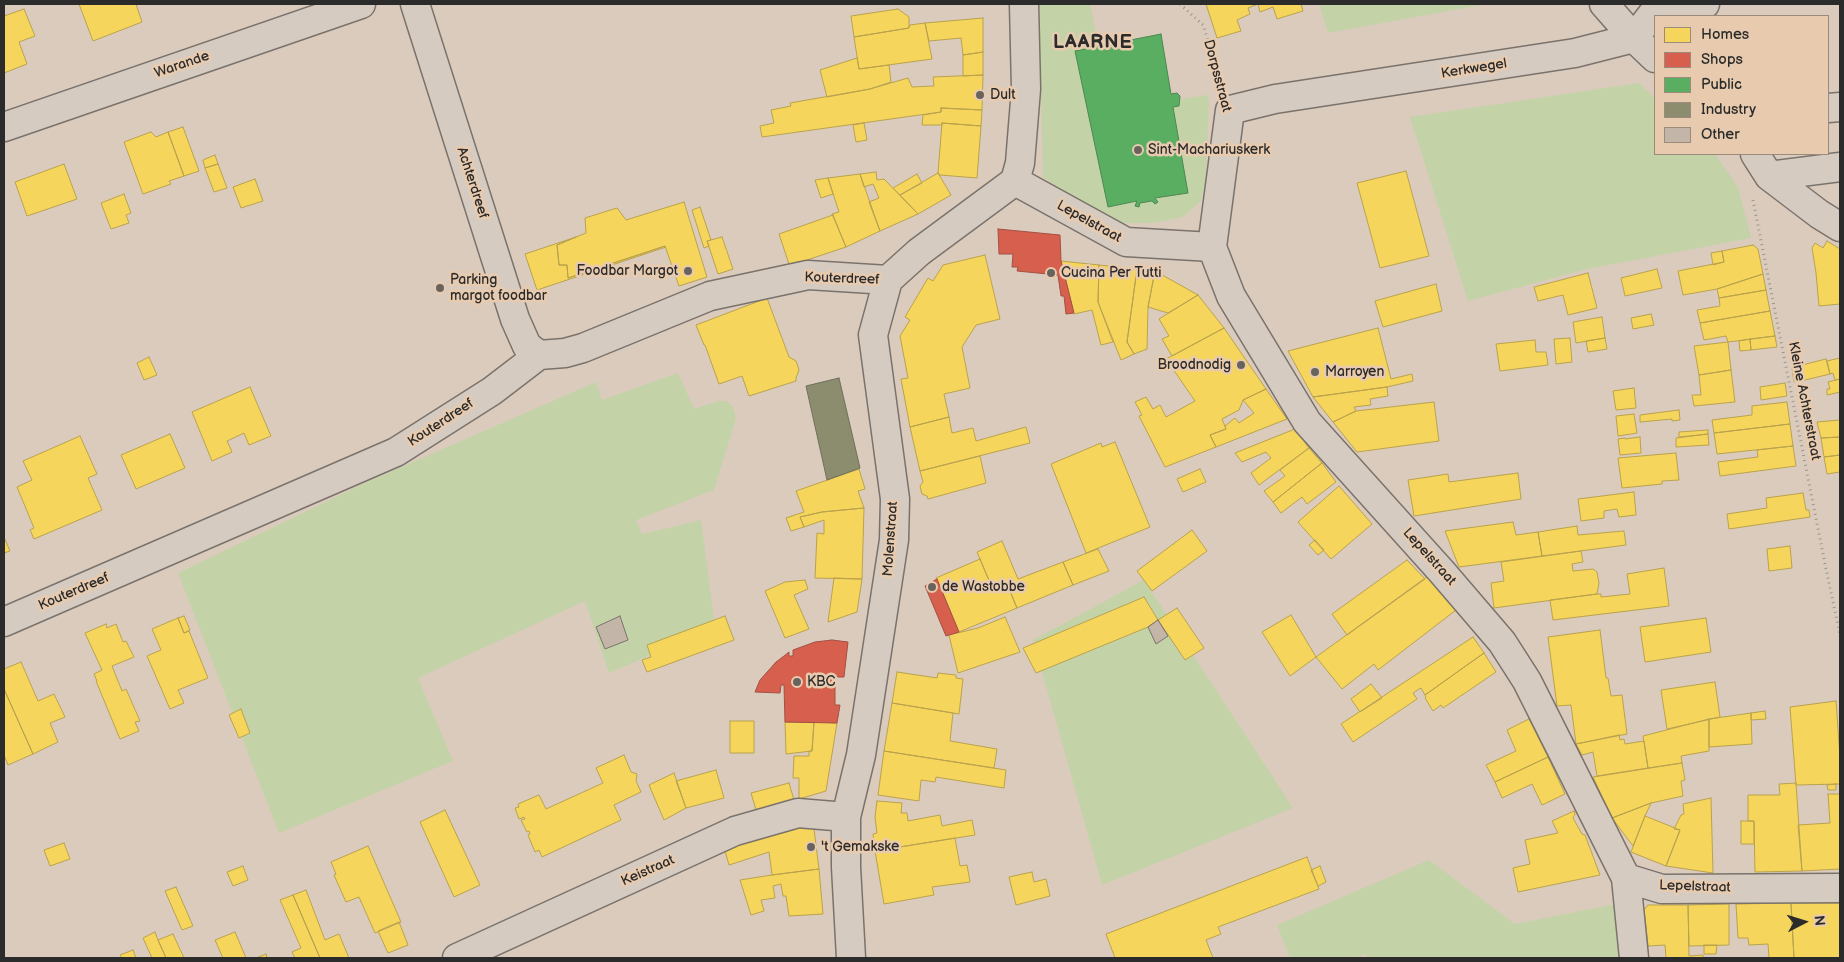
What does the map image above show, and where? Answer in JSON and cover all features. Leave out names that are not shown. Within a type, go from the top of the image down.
[{"type":"street","name":"Warande","points":[[4,127],[361,4]]},
{"type":"street","name":"Achterdreef","points":[[415,4],[515,319],[527,346],[539,355]]},
{"type":"street","points":[[888,280],[919,252],[1014,181],[1020,163],[1026,89],[1024,4]]},
{"type":"street","points":[[1604,4],[1654,57]]},
{"type":"street","points":[[1634,38],[1654,12],[1705,4]]},
{"type":"street","name":"Kerkwegel","points":[[1230,110],[1275,99],[1576,54],[1634,38]]},
{"type":"street","name":"Dorpsstraat","points":[[1212,246],[1230,110]]},
{"type":"street","points":[[1761,165],[1840,167]]},
{"type":"street","points":[[1761,165],[1819,214],[1840,227]]},
{"type":"street","name":"Lepelstraat","points":[[1014,181],[1126,242],[1212,246],[1231,296],[1307,422],[1442,572],[1502,642],[1527,681],[1626,878],[1662,889],[1840,888]]},
{"type":"street","name":"Kouterdreef","points":[[4,622],[396,452],[492,391],[539,355],[565,353],[583,348],[710,296],[808,275],[888,280]]},
{"type":"street","name":"Molenstraat","points":[[851,958],[846,867],[846,817],[861,755],[894,540],[895,499],[873,335],[888,280]]},
{"type":"street","name":"Keistraat","points":[[456,958],[735,832],[798,813],[846,817]]},
{"type":"street","points":[[1626,878],[1634,958]]},
{"type":"path","name":"Dorpsstraat","points":[[1180,4],[1204,25],[1230,110]]},
{"type":"path","name":"Kleine Achterstraat","points":[[1761,165],[1752,201],[1840,635]]},
{"type":"green space","points":[[1039,4],[1090,4],[1099,46],[1075,51],[1108,207],[1137,201],[1136,206],[1139,207],[1140,203],[1152,201],[1155,204],[1158,202],[1156,198],[1187,193],[1173,107],[1179,106],[1180,99],[1208,95],[1206,179],[1201,201],[1183,217],[1153,223],[1121,223],[1068,195],[1043,177]]},
{"type":"green space","points":[[1319,4],[1486,4],[1328,33]]},
{"type":"green space","points":[[1639,83],[1654,97],[1654,155],[1716,155],[1738,187],[1751,238],[1587,269],[1468,301],[1410,117]]},
{"type":"green space","points":[[678,373],[694,409],[719,401],[727,401],[733,407],[736,418],[714,490],[636,520],[642,534],[701,520],[715,627],[609,673],[585,601],[418,678],[453,761],[279,833],[178,573],[363,484],[596,382],[602,400]]},
{"type":"green space","points":[[1144,580],[1293,808],[1102,885],[1033,640]]},
{"type":"green space","points":[[1429,860],[1515,924],[1616,904],[1621,958],[1367,958],[1365,954],[1355,958],[1290,958],[1277,925]]},
{"type":"building: Homes","points":[[79,4],[136,4],[142,22],[93,41]]},
{"type":"building: Homes","points":[[1206,4],[1258,4],[1248,8],[1250,14],[1237,20],[1241,31],[1217,38]]},
{"type":"building: Homes","points":[[1258,4],[1301,4],[1303,11],[1277,19],[1273,7],[1260,12]]},
{"type":"building: Homes","points":[[24,9],[35,36],[19,42],[27,64],[4,73],[4,16]]},
{"type":"building: Homes","points":[[898,9],[909,17],[909,28],[854,37],[851,16]]},
{"type":"building: Homes","points":[[983,18],[983,52],[963,55],[961,38],[929,41],[925,23]]},
{"type":"building: Homes","points":[[925,23],[932,59],[859,69],[854,37],[909,28],[910,25]]},
{"type":"building: Homes","points":[[983,52],[983,75],[963,76],[963,55]]},
{"type":"building: Homes","points":[[857,58],[859,69],[889,65],[891,82],[870,89],[827,97],[820,70]]},
{"type":"building: Homes","points":[[983,75],[982,110],[941,108],[941,112],[762,137],[760,126],[774,123],[771,110],[791,106],[790,103],[870,89],[908,78],[912,87],[934,86],[933,77]]},
{"type":"building: Homes","points":[[941,108],[982,110],[981,126],[942,123],[942,125],[922,125],[923,115],[941,112]]},
{"type":"building: Homes","points":[[864,123],[867,140],[856,142],[853,125]]},
{"type":"building: Homes","points":[[942,123],[981,126],[977,178],[940,175],[938,173]]},
{"type":"building: Homes","points":[[183,127],[199,171],[184,176],[168,132]]},
{"type":"building: Homes","points":[[151,132],[156,137],[168,132],[184,176],[169,181],[171,184],[143,194],[124,142]]},
{"type":"building: Homes","points":[[215,155],[218,164],[205,168],[203,160]]},
{"type":"building: Homes","points":[[64,164],[77,199],[27,216],[15,182]]},
{"type":"building: Homes","points":[[218,164],[227,188],[214,192],[205,168]]},
{"type":"building: Homes","points":[[1406,171],[1429,256],[1380,268],[1357,183]]},
{"type":"building: Homes","points":[[876,172],[877,180],[884,179],[918,214],[880,231],[869,202],[879,198],[873,184],[864,187],[860,174]]},
{"type":"building: Homes","points":[[938,173],[951,195],[918,214],[900,195]]},
{"type":"building: Homes","points":[[860,174],[880,231],[846,247],[832,214],[839,212],[828,178]]},
{"type":"building: Homes","points":[[917,174],[922,183],[900,195],[893,188]]},
{"type":"building: Homes","points":[[828,178],[833,194],[821,198],[815,180]]},
{"type":"building: Homes","points":[[255,179],[263,201],[241,208],[233,187]]},
{"type":"building: Homes","points":[[124,194],[131,213],[126,215],[129,223],[111,229],[101,203]]},
{"type":"building: Homes","points":[[684,202],[707,277],[679,286],[665,246],[568,278],[567,265],[559,265],[557,245],[586,233],[585,218],[617,208],[626,220]]},
{"type":"building: Homes","points":[[700,207],[711,240],[707,241],[709,246],[704,248],[692,210]]},
{"type":"building: Homes","points":[[833,215],[846,247],[789,264],[779,234]]},
{"type":"building: Homes","points":[[576,237],[557,245],[559,265],[567,265],[568,278],[666,247],[537,290],[525,254]]},
{"type":"building: Homes","points":[[722,237],[733,269],[718,274],[707,241]]},
{"type":"building: Homes","points":[[1827,241],[1840,249],[1840,304],[1819,306],[1812,248],[1815,243],[1823,248]]},
{"type":"building: Homes","points":[[1753,245],[1758,249],[1763,274],[1717,289],[1683,295],[1678,271],[1724,262],[1722,251]]},
{"type":"building: Homes","points":[[1722,251],[1724,262],[1713,265],[1711,253]]},
{"type":"building: Homes","points":[[985,255],[1000,319],[976,325],[962,347],[970,388],[944,394],[949,417],[910,427],[901,379],[908,378],[900,336],[910,320],[905,317],[928,278],[933,281],[943,265]]},
{"type":"building: Homes","points":[[1061,261],[1099,265],[1098,302],[1113,342],[1101,345],[1092,310],[1074,314]]},
{"type":"building: Homes","points":[[1099,265],[1137,269],[1127,342],[1134,354],[1121,360],[1098,302]]},
{"type":"building: Homes","points":[[1137,269],[1155,271],[1148,307],[1147,349],[1134,354],[1127,342]]},
{"type":"building: Homes","points":[[1657,269],[1662,288],[1625,296],[1621,278]]},
{"type":"building: Homes","points":[[1155,271],[1198,295],[1168,313],[1148,307]]},
{"type":"building: Homes","points":[[1588,273],[1597,308],[1568,315],[1563,295],[1538,301],[1534,287]]},
{"type":"building: Homes","points":[[1763,274],[1766,290],[1719,298],[1717,289]]},
{"type":"building: Homes","points":[[1436,284],[1442,311],[1383,327],[1375,301]]},
{"type":"building: Homes","points":[[1766,290],[1770,311],[1700,323],[1697,310],[1720,306],[1719,298]]},
{"type":"building: Homes","points":[[1198,295],[1224,328],[1172,356],[1162,339],[1169,336],[1159,319]]},
{"type":"building: Homes","points":[[767,298],[789,357],[796,361],[799,370],[796,381],[749,396],[742,376],[719,384],[696,325]]},
{"type":"building: Homes","points":[[1770,311],[1775,336],[1728,342],[1726,336],[1704,340],[1700,323]]},
{"type":"building: Homes","points":[[1651,314],[1654,325],[1633,329],[1631,318]]},
{"type":"building: Homes","points":[[1602,317],[1605,338],[1576,343],[1573,322]]},
{"type":"building: Homes","points":[[1224,328],[1266,389],[1243,400],[1239,410],[1222,419],[1226,429],[1210,435],[1216,447],[1165,467],[1139,416],[1142,415],[1135,402],[1146,397],[1153,409],[1160,405],[1166,417],[1195,401],[1166,359]]},
{"type":"building: Homes","points":[[1378,328],[1391,379],[1412,374],[1413,381],[1387,387],[1313,397],[1288,351]]},
{"type":"building: Homes","points":[[1775,336],[1777,347],[1751,350],[1750,339]]},
{"type":"building: Homes","points":[[1570,338],[1572,362],[1556,364],[1554,339]]},
{"type":"building: Homes","points":[[1605,338],[1607,349],[1588,352],[1586,341]]},
{"type":"building: Homes","points":[[1750,339],[1751,350],[1740,351],[1739,341]]},
{"type":"building: Homes","points":[[1535,340],[1536,352],[1546,352],[1548,365],[1500,371],[1496,344]]},
{"type":"building: Homes","points":[[1728,342],[1731,370],[1699,375],[1694,346]]},
{"type":"building: Homes","points":[[149,357],[157,375],[144,380],[137,363]]},
{"type":"building: Homes","points":[[1840,358],[1840,379],[1835,380],[1833,373],[1830,374],[1827,361]]},
{"type":"building: Homes","points":[[1826,359],[1830,374],[1801,381],[1798,366]]},
{"type":"building: Homes","points":[[1798,366],[1801,380],[1794,382],[1792,368]]},
{"type":"building: Homes","points":[[1731,370],[1735,402],[1694,406],[1692,395],[1701,395],[1699,375]]},
{"type":"building: Homes","points":[[1840,379],[1840,392],[1827,395],[1827,389],[1830,389],[1828,382]]},
{"type":"building: Homes","points":[[1785,383],[1787,396],[1761,400],[1760,387]]},
{"type":"building: Homes","points":[[250,387],[271,436],[249,445],[244,433],[227,441],[232,452],[212,461],[192,412]]},
{"type":"building: Homes","points":[[1387,387],[1388,396],[1370,399],[1371,405],[1354,407],[1356,411],[1333,422],[1313,397]]},
{"type":"building: Homes","points":[[1634,388],[1636,408],[1616,410],[1613,391]]},
{"type":"building: Homes","points":[[1266,389],[1287,419],[1216,447],[1210,435],[1226,429],[1225,426],[1235,418],[1239,423],[1254,413],[1243,400]]},
{"type":"building: Homes","points":[[1434,402],[1439,441],[1357,452],[1333,422],[1356,411]]},
{"type":"building: Homes","points":[[1787,402],[1790,424],[1714,433],[1712,420],[1752,415],[1752,406]]},
{"type":"building: Homes","points":[[1679,410],[1680,420],[1640,422],[1640,415]]},
{"type":"building: Homes","points":[[1634,414],[1637,433],[1618,436],[1616,416]]},
{"type":"building: Homes","points":[[949,417],[952,433],[973,428],[976,441],[1026,427],[1030,443],[920,471],[910,427]]},
{"type":"building: Homes","points":[[1840,420],[1840,437],[1821,438],[1817,422]]},
{"type":"building: Homes","points":[[1790,424],[1793,446],[1717,454],[1714,433]]},
{"type":"building: Homes","points":[[1295,429],[1309,448],[1259,485],[1251,473],[1271,458],[1266,452],[1242,462],[1235,453]]},
{"type":"building: Homes","points":[[1708,430],[1708,434],[1679,437],[1679,432]]},
{"type":"building: Homes","points":[[170,434],[185,468],[136,489],[121,455]]},
{"type":"building: Homes","points":[[1708,434],[1709,445],[1676,447],[1676,438]]},
{"type":"building: Homes","points":[[80,436],[97,474],[88,478],[102,510],[34,539],[30,530],[34,528],[17,487],[32,480],[23,461]]},
{"type":"building: Homes","points":[[1640,437],[1641,453],[1620,455],[1618,439]]},
{"type":"building: Homes","points":[[1840,437],[1840,455],[1824,457],[1821,438]]},
{"type":"building: Homes","points":[[1115,442],[1150,527],[1086,553],[1051,464],[1101,443],[1102,447]]},
{"type":"building: Homes","points":[[1793,446],[1796,466],[1720,476],[1718,462],[1758,457],[1757,450]]},
{"type":"building: Homes","points":[[1309,448],[1322,463],[1273,502],[1264,491],[1285,476],[1280,470]]},
{"type":"building: Homes","points":[[1676,453],[1679,480],[1662,481],[1662,484],[1622,488],[1618,458]]},
{"type":"building: Homes","points":[[1840,455],[1840,472],[1827,474],[1824,457]]},
{"type":"building: Homes","points":[[980,456],[986,483],[928,499],[927,496],[922,494],[920,486],[923,482],[920,471]]},
{"type":"building: Homes","points":[[1322,463],[1336,482],[1307,504],[1302,497],[1281,513],[1273,502]]},
{"type":"building: Homes","points":[[859,469],[865,489],[858,491],[864,508],[822,512],[800,517],[804,527],[791,531],[786,518],[804,512],[796,491]]},
{"type":"building: Homes","points":[[1200,469],[1206,482],[1183,492],[1177,479]]},
{"type":"building: Homes","points":[[1518,473],[1521,499],[1414,516],[1408,480],[1448,474],[1449,482]]},
{"type":"building: Homes","points":[[1339,486],[1372,524],[1331,559],[1298,522]]},
{"type":"building: Homes","points":[[1634,492],[1636,515],[1619,517],[1617,509],[1604,511],[1604,518],[1581,521],[1578,499]]},
{"type":"building: Homes","points":[[1803,493],[1806,510],[1809,510],[1810,517],[1729,529],[1727,514],[1767,508],[1766,498]]},
{"type":"building: Homes","points":[[864,508],[862,579],[815,578],[817,533],[824,534],[824,520],[804,527],[800,517],[822,512]]},
{"type":"building: Homes","points":[[1513,522],[1516,535],[1538,532],[1542,556],[1459,567],[1445,531]]},
{"type":"building: Homes","points":[[1577,526],[1578,535],[1624,531],[1626,545],[1542,556],[1538,532]]},
{"type":"building: Homes","points":[[1192,530],[1207,551],[1152,591],[1137,571]]},
{"type":"building: Homes","points":[[4,537],[10,551],[4,553]]},
{"type":"building: Homes","points":[[1315,540],[1324,550],[1318,555],[1309,545]]},
{"type":"building: Homes","points":[[1002,541],[1018,579],[1063,562],[1073,585],[1017,608],[1007,584],[993,590],[977,552]]},
{"type":"building: Homes","points":[[1790,546],[1792,568],[1769,571],[1767,549]]},
{"type":"building: Homes","points":[[1098,549],[1109,571],[1073,585],[1063,562]]},
{"type":"building: Homes","points":[[1581,551],[1583,562],[1572,564],[1573,571],[1593,569],[1597,572],[1599,583],[1597,594],[1494,608],[1491,583],[1504,581],[1501,562]]},
{"type":"building: Homes","points":[[980,559],[993,590],[1007,584],[1017,608],[959,632],[936,578]]},
{"type":"building: Homes","points":[[1407,560],[1425,579],[1347,635],[1332,614]]},
{"type":"building: Homes","points":[[1664,568],[1669,606],[1553,620],[1550,600],[1597,594],[1601,594],[1601,597],[1630,594],[1627,574]]},
{"type":"building: Homes","points":[[1428,576],[1456,610],[1378,670],[1374,664],[1342,689],[1316,657]]},
{"type":"building: Homes","points":[[834,578],[862,579],[857,612],[828,622]]},
{"type":"building: Homes","points":[[805,580],[808,589],[794,595],[809,629],[785,638],[765,591],[785,582]]},
{"type":"building: Homes","points":[[1144,597],[1158,620],[1148,627],[1036,673],[1023,648]]},
{"type":"building: Homes","points":[[1177,608],[1204,648],[1185,660],[1158,620]]},
{"type":"building: Homes","points":[[1291,615],[1316,657],[1290,676],[1262,632]]},
{"type":"building: Homes","points":[[184,616],[190,630],[184,633],[178,618]]},
{"type":"building: Homes","points":[[725,616],[734,640],[647,672],[642,660],[651,657],[647,645]]},
{"type":"building: Homes","points":[[1005,617],[1020,652],[958,673],[949,635],[978,628]]},
{"type":"building: Homes","points":[[178,618],[184,633],[189,631],[208,678],[178,690],[184,703],[170,709],[147,656],[161,650],[152,629]]},
{"type":"building: Homes","points":[[1706,618],[1711,652],[1645,662],[1640,627]]},
{"type":"building: Homes","points":[[106,624],[107,628],[116,624],[123,642],[126,641],[134,657],[112,666],[122,691],[126,689],[140,721],[135,722],[139,731],[120,739],[96,681],[94,674],[102,670],[85,633]]},
{"type":"building: Homes","points":[[1600,630],[1606,678],[1608,678],[1611,696],[1622,695],[1627,734],[1576,744],[1571,705],[1557,706],[1548,637]]},
{"type":"building: Homes","points":[[1473,637],[1484,653],[1425,695],[1421,688],[1413,693],[1417,699],[1353,742],[1341,724]]},
{"type":"building: Homes","points":[[1484,653],[1496,672],[1443,708],[1441,705],[1433,711],[1425,695]]},
{"type":"building: Homes","points":[[21,662],[38,701],[54,694],[65,717],[50,723],[58,742],[33,754],[4,689],[4,669]]},
{"type":"building: Homes","points":[[897,672],[937,678],[938,673],[956,675],[956,678],[963,679],[959,714],[892,703]]},
{"type":"building: Homes","points":[[1715,682],[1720,717],[1667,729],[1661,690]]},
{"type":"building: Homes","points":[[1371,684],[1382,698],[1360,712],[1351,699]]},
{"type":"building: Homes","points":[[4,689],[33,754],[8,765],[4,755]]},
{"type":"building: Homes","points":[[1836,701],[1840,784],[1796,785],[1790,707]]},
{"type":"building: Homes","points":[[892,703],[953,713],[950,741],[997,749],[994,768],[884,751]]},
{"type":"building: Homes","points":[[241,709],[250,733],[239,738],[229,715]]},
{"type":"building: Homes","points":[[1765,711],[1766,719],[1751,720],[1751,713]]},
{"type":"building: Homes","points":[[1751,713],[1752,744],[1709,747],[1709,719]]},
{"type":"building: Homes","points":[[1529,719],[1548,757],[1495,782],[1486,765],[1516,751],[1507,730]]},
{"type":"building: Homes","points":[[1709,719],[1709,751],[1681,756],[1682,763],[1648,768],[1643,736]]},
{"type":"building: Homes","points":[[730,721],[754,721],[754,753],[730,753]]},
{"type":"building: Homes","points":[[785,722],[814,722],[812,751],[786,754]]},
{"type":"building: Homes","points":[[814,722],[837,723],[826,791],[799,799],[799,778],[793,778],[794,756],[809,756],[809,751],[812,751]]},
{"type":"building: Homes","points":[[1619,735],[1620,740],[1624,739],[1625,744],[1644,741],[1648,768],[1597,776],[1593,752],[1582,755],[1576,744]]},
{"type":"building: Homes","points":[[884,751],[1006,770],[1004,788],[936,777],[935,782],[921,780],[919,801],[878,795]]},
{"type":"building: Homes","points":[[624,755],[631,772],[637,774],[636,781],[641,792],[614,805],[621,820],[542,857],[539,850],[535,852],[528,835],[530,834],[529,831],[527,832],[521,820],[525,819],[524,817],[519,819],[515,808],[519,807],[518,804],[539,795],[546,809],[603,783],[596,768]]},
{"type":"building: Homes","points":[[1548,757],[1565,794],[1542,805],[1532,784],[1502,798],[1495,782]]},
{"type":"building: Homes","points":[[1682,763],[1685,780],[1681,781],[1683,796],[1651,803],[1612,818],[1593,777]]},
{"type":"building: Homes","points":[[716,770],[724,798],[686,808],[676,781]]},
{"type":"building: Homes","points":[[674,773],[686,808],[664,820],[649,785]]},
{"type":"building: Homes","points":[[789,783],[794,800],[756,810],[751,793]]},
{"type":"building: Homes","points":[[1796,783],[1802,871],[1755,872],[1754,821],[1748,821],[1748,795],[1780,795],[1779,784]]},
{"type":"building: Homes","points":[[1836,784],[1836,790],[1828,790],[1827,785]]},
{"type":"building: Homes","points":[[1828,794],[1840,794],[1840,869],[1802,871],[1798,825],[1830,823]]},
{"type":"building: Homes","points":[[1711,798],[1713,873],[1666,866],[1680,830],[1674,829],[1681,815],[1684,814],[1683,804]]},
{"type":"building: Homes","points":[[877,801],[902,803],[901,813],[907,813],[908,821],[940,815],[942,826],[972,820],[975,835],[875,851],[873,834],[877,833],[875,817]]},
{"type":"building: Homes","points":[[1651,803],[1645,816],[1633,846],[1612,818]]},
{"type":"building: Homes","points":[[445,810],[480,885],[454,897],[420,822]]},
{"type":"building: Homes","points":[[1574,811],[1573,818],[1582,834],[1585,835],[1600,875],[1518,892],[1513,868],[1530,864],[1525,840],[1558,833],[1552,821]]},
{"type":"building: Homes","points":[[1645,816],[1680,830],[1666,866],[1631,852]]},
{"type":"building: Homes","points":[[813,821],[819,869],[772,875],[769,852],[729,865],[725,851],[731,849],[729,842]]},
{"type":"building: Homes","points":[[1741,821],[1754,821],[1754,844],[1741,844]]},
{"type":"building: Homes","points":[[955,838],[960,866],[967,865],[970,882],[932,887],[934,895],[884,904],[875,851]]},
{"type":"building: Homes","points":[[64,843],[70,859],[50,866],[44,850]]},
{"type":"building: Homes","points":[[368,846],[401,922],[375,933],[359,897],[346,902],[334,875],[336,874],[331,862]]},
{"type":"building: Homes","points":[[1307,857],[1319,889],[1218,927],[1221,934],[1206,940],[1213,958],[1115,958],[1106,934]]},
{"type":"building: Homes","points":[[243,866],[248,880],[233,886],[227,872]]},
{"type":"building: Homes","points":[[1320,866],[1326,882],[1318,886],[1311,870]]},
{"type":"building: Homes","points":[[819,869],[823,914],[789,916],[786,896],[783,896],[781,884],[773,886],[775,898],[761,900],[764,911],[751,915],[740,880]]},
{"type":"building: Homes","points":[[1032,872],[1034,882],[1046,879],[1050,896],[1016,905],[1009,877]]},
{"type":"building: Homes","points":[[176,887],[193,926],[182,930],[165,891]]},
{"type":"building: Homes","points":[[306,890],[325,940],[339,934],[349,958],[320,958],[293,895]]},
{"type":"building: Homes","points":[[293,895],[320,958],[295,958],[292,952],[301,948],[280,900]]},
{"type":"building: Homes","points":[[1791,903],[1840,903],[1840,958],[1794,958]]},
{"type":"building: Homes","points":[[1791,903],[1794,958],[1769,958],[1768,944],[1749,945],[1748,938],[1738,938],[1736,904]]},
{"type":"building: Homes","points":[[1729,904],[1729,945],[1689,946],[1688,905]]},
{"type":"building: Homes","points":[[1648,905],[1688,905],[1689,956],[1703,955],[1703,958],[1666,958],[1665,945],[1648,946],[1644,910]]},
{"type":"building: Homes","points":[[399,922],[408,945],[388,953],[378,931]]},
{"type":"building: Homes","points":[[155,932],[166,958],[152,958],[143,938]]},
{"type":"building: Homes","points":[[235,932],[246,958],[223,958],[215,940]]},
{"type":"building: Homes","points":[[173,934],[184,958],[166,958],[158,940]]},
{"type":"building: Homes","points":[[1704,945],[1717,945],[1716,954],[1704,954]]},
{"type":"building: Homes","points":[[133,950],[136,958],[122,958],[120,955]]},
{"type":"building: Homes","points":[[266,954],[267,958],[256,958]]},
{"type":"building: Shops","name":"Cucina Per Tutti","points":[[998,229],[1060,235],[1061,261],[1074,313],[1066,314],[1064,296],[1061,296],[1058,275],[1017,271],[1018,267],[1012,267],[1013,254],[999,254]]},
{"type":"building: Shops","points":[[937,579],[959,632],[946,636],[925,586]]},
{"type":"building: Shops","name":"KBC","points":[[832,640],[848,642],[844,677],[835,677],[835,705],[840,705],[837,723],[785,722],[784,685],[781,685],[780,693],[755,692],[760,680],[776,662],[789,652],[789,656],[793,656],[793,650],[815,642]]},
{"type":"building: Public","name":"Sint-Machariuskerk","points":[[1161,34],[1171,94],[1177,93],[1180,96],[1179,106],[1173,107],[1188,193],[1155,198],[1158,202],[1155,204],[1152,201],[1140,203],[1139,207],[1135,206],[1137,201],[1108,207],[1075,51]]},
{"type":"building: Industry","points":[[839,378],[860,468],[827,480],[806,386]]},
{"type":"building: Other","points":[[620,616],[628,640],[605,649],[596,627]]},
{"type":"building: Other","points":[[1158,620],[1168,636],[1156,644],[1148,627]]},
{"type":"place","name":"Dult","points":[[980,95]]},
{"type":"place","name":"Sint-Machariuskerk","points":[[1138,150]]},
{"type":"place","name":"Foodbar Margot","points":[[688,271]]},
{"type":"place","name":"Cucina Per Tutti","points":[[1051,273]]},
{"type":"place","name":"Parking margot foodbar","points":[[440,288]]},
{"type":"place","name":"Broodnodig","points":[[1241,365]]},
{"type":"place","name":"Marroyen","points":[[1315,372]]},
{"type":"place","name":"de Wastobbe","points":[[932,587]]},
{"type":"place","name":"KBC","points":[[797,682]]},
{"type":"place","name":"'t Gemakske","points":[[811,847]]},
{"type":"district","name":"LAARNE","points":[[1093,43]]}]
